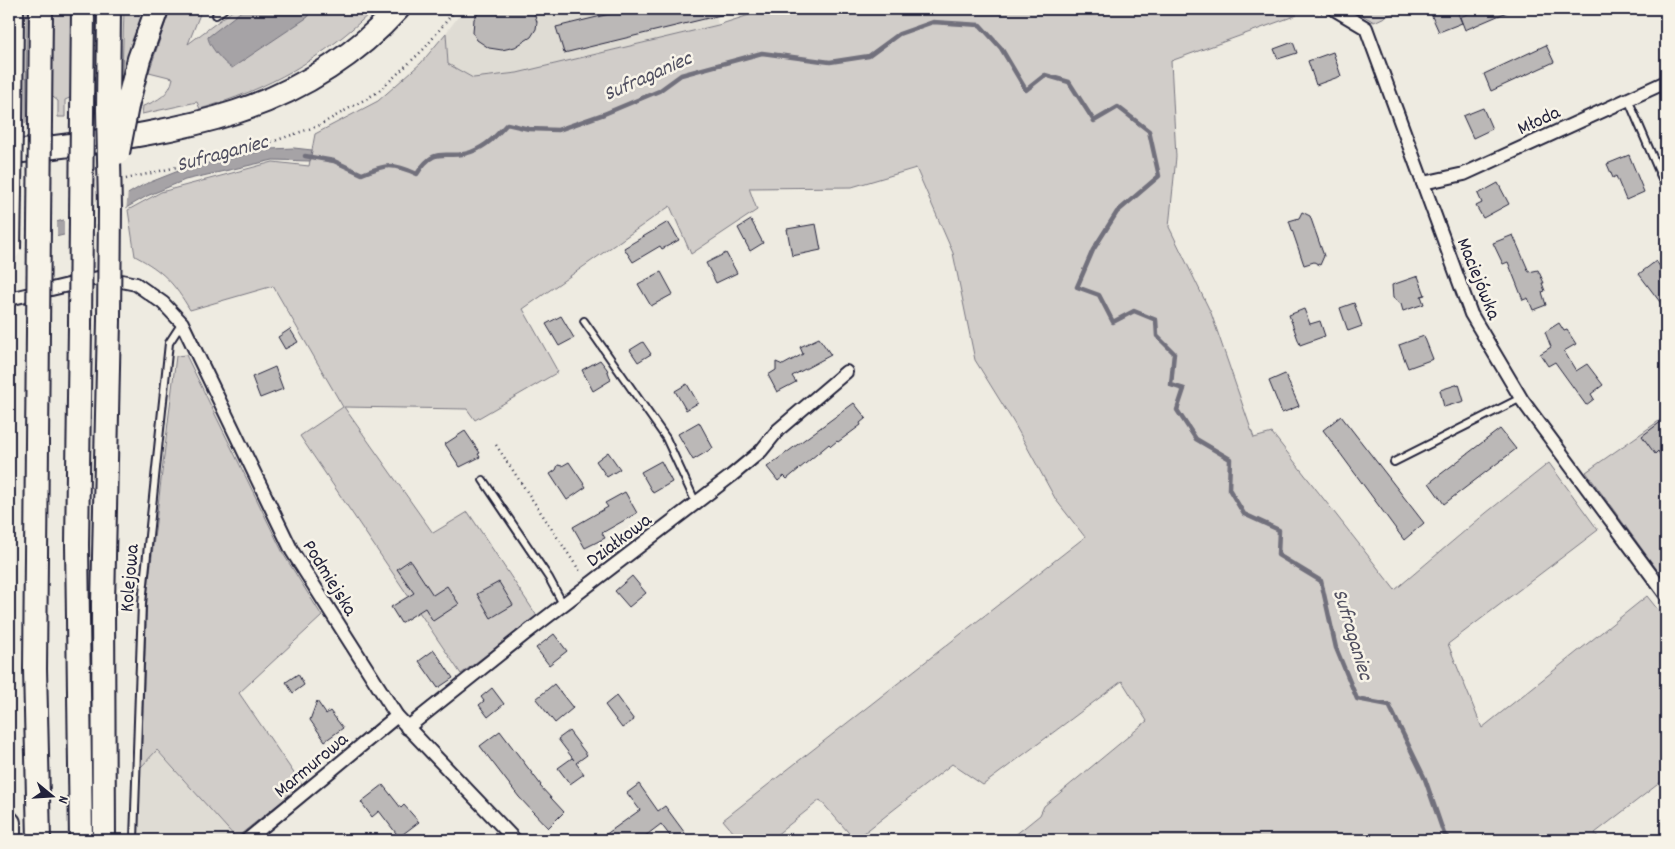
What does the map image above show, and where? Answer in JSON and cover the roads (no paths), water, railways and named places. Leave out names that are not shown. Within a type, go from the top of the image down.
[{"type":"highway","points":[[9,249],[12,9]]},
{"type":"highway","points":[[39,840],[35,669],[42,9]]},
{"type":"highway","points":[[81,840],[78,575],[83,9]]},
{"type":"highway","points":[[104,840],[103,604],[110,208],[118,108],[109,9]]},
{"type":"highway","points":[[118,108],[139,59],[157,9]]},
{"type":"highway","points":[[9,153],[176,129],[256,107],[306,82],[335,64],[361,44],[398,9]]},
{"type":"highway","points":[[9,823],[9,840]]},
{"type":"street","name":"Maciejówka","points":[[1334,9],[1366,28],[1471,314],[1521,398],[1666,595]]},
{"type":"street","name":"Młoda","points":[[1423,183],[1464,174],[1666,82]]},
{"type":"street","name":"Podmiejska","points":[[9,299],[102,277],[136,284],[163,303],[182,323],[292,551],[397,716],[515,840]]},
{"type":"street","name":"Działkowa","points":[[407,728],[563,604],[761,451],[778,430],[846,372]]},
{"type":"street","name":"Marmurowa","points":[[247,840],[397,716]]},
{"type":"lane","points":[[216,15],[224,9]]},
{"type":"lane","points":[[1628,98],[1666,188]]},
{"type":"lane","points":[[584,321],[666,438],[696,503]]},
{"type":"lane","name":"Kolejowa","points":[[134,840],[142,603],[169,343],[182,323]]},
{"type":"lane","points":[[1394,462],[1521,398]]},
{"type":"lane","points":[[483,480],[550,578],[563,604]]},
{"type":"waterway","name":"Sufraganiec","points":[[305,156],[334,161],[362,174],[390,166],[417,174],[430,159],[436,156],[462,154],[482,147],[507,124],[529,129],[558,130],[604,114],[659,91],[681,75],[762,53],[830,62],[869,56],[899,34],[933,22],[980,25],[1001,48],[1026,90],[1045,75],[1069,82],[1094,121],[1118,107],[1149,131],[1159,176],[1117,212],[1093,250],[1077,287],[1099,295],[1113,322],[1134,311],[1156,320],[1157,336],[1174,353],[1171,385],[1184,389],[1177,410],[1196,439],[1230,459],[1229,489],[1244,514],[1279,530],[1278,555],[1321,581],[1336,648],[1357,699],[1389,705],[1425,779],[1444,834],[1450,840]]}]
